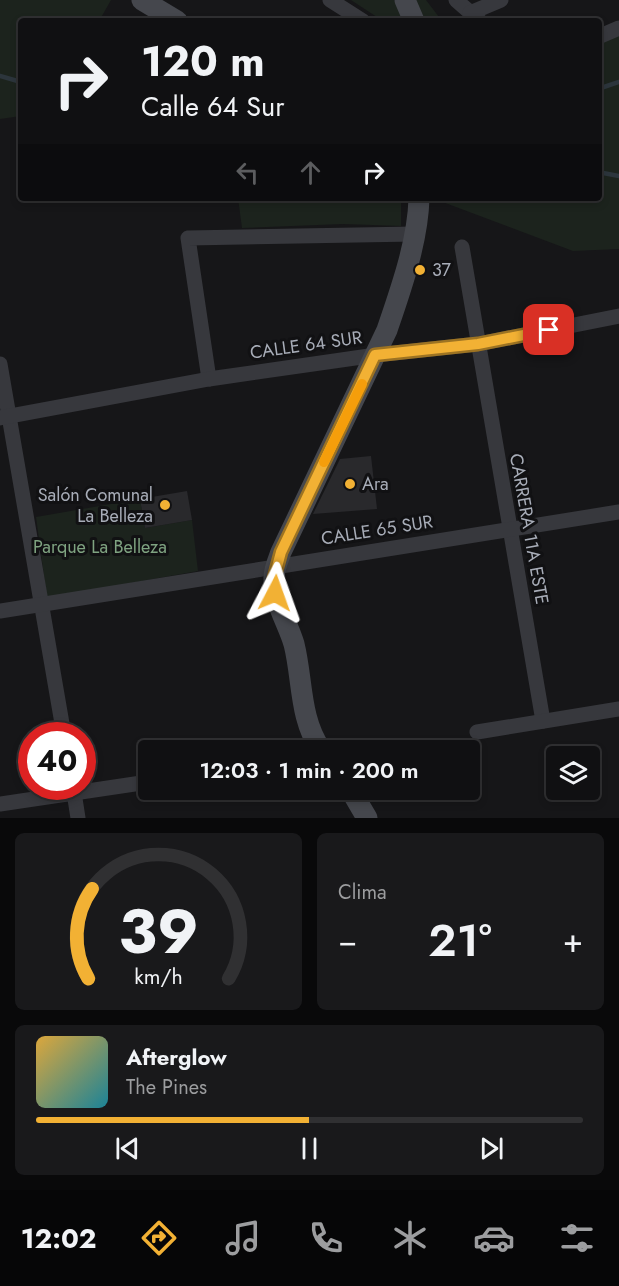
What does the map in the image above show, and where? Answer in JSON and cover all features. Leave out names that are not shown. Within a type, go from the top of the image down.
[{"type":"street","points":[[330,0],[358,18]]},
{"type":"street","points":[[405,0],[413,18]]},
{"type":"street","points":[[456,0],[475,17],[501,0]]},
{"type":"street","points":[[154,3],[173,18]]},
{"type":"street","points":[[602,35],[619,28]]},
{"type":"street","points":[[209,379],[188,238],[417,215],[397,302],[387,330],[276,566],[275,593],[294,644],[304,713],[316,740]]},
{"type":"street","name":"CARRERA 11A ESTE","points":[[462,247],[543,721]]},
{"type":"street","name":"CALLE 64 SUR","points":[[4,417],[209,379],[375,355],[478,344],[619,316]]},
{"type":"street","points":[[0,364],[4,417],[62,722]]},
{"type":"street","name":"CALLE 65 SUR","points":[[0,611],[619,512]]},
{"type":"street","points":[[477,732],[619,709]]},
{"type":"street","points":[[96,788],[138,783]]},
{"type":"street","points":[[0,804],[21,800]]},
{"type":"street","points":[[75,800],[78,818]]},
{"type":"street","points":[[356,800],[367,818]]},
{"type":"green space","points":[[0,0],[111,0],[101,18],[18,18],[18,116],[0,119]]},
{"type":"green space","points":[[351,0],[394,0],[404,18],[378,18]]},
{"type":"green space","points":[[415,0],[426,0],[440,18],[424,18]]},
{"type":"green space","points":[[619,33],[619,249],[573,251],[440,201],[602,201],[602,41]]},
{"type":"green space","points":[[238,201],[401,201],[401,226],[343,224],[242,228]]},
{"type":"green space","name":"Parque La Belleza","points":[[140,499],[145,528],[192,520],[198,571],[47,598],[36,517]]},
{"type":"building","name":"Ara","points":[[371,456],[377,509],[313,514],[340,459]]},
{"type":"building","name":"Salón Comunal La Belleza","points":[[187,491],[192,520],[145,528],[140,499]]},
{"type":"waterway","points":[[0,76],[18,81]]},
{"type":"waterway","points":[[602,88],[619,82]]},
{"type":"waterway","points":[[602,173],[619,176]]},
{"type":"slow traffic","points":[[324,462],[362,384]]},
{"type":"place","name":"37","points":[[420,270]]},
{"type":"place","name":"Ara","points":[[350,484]]},
{"type":"place","name":"Salón Comunal La Belleza","points":[[165,505]]},
{"type":"route","points":[[275,593],[274,578],[281,552],[375,355],[478,344],[549,330]]}]
